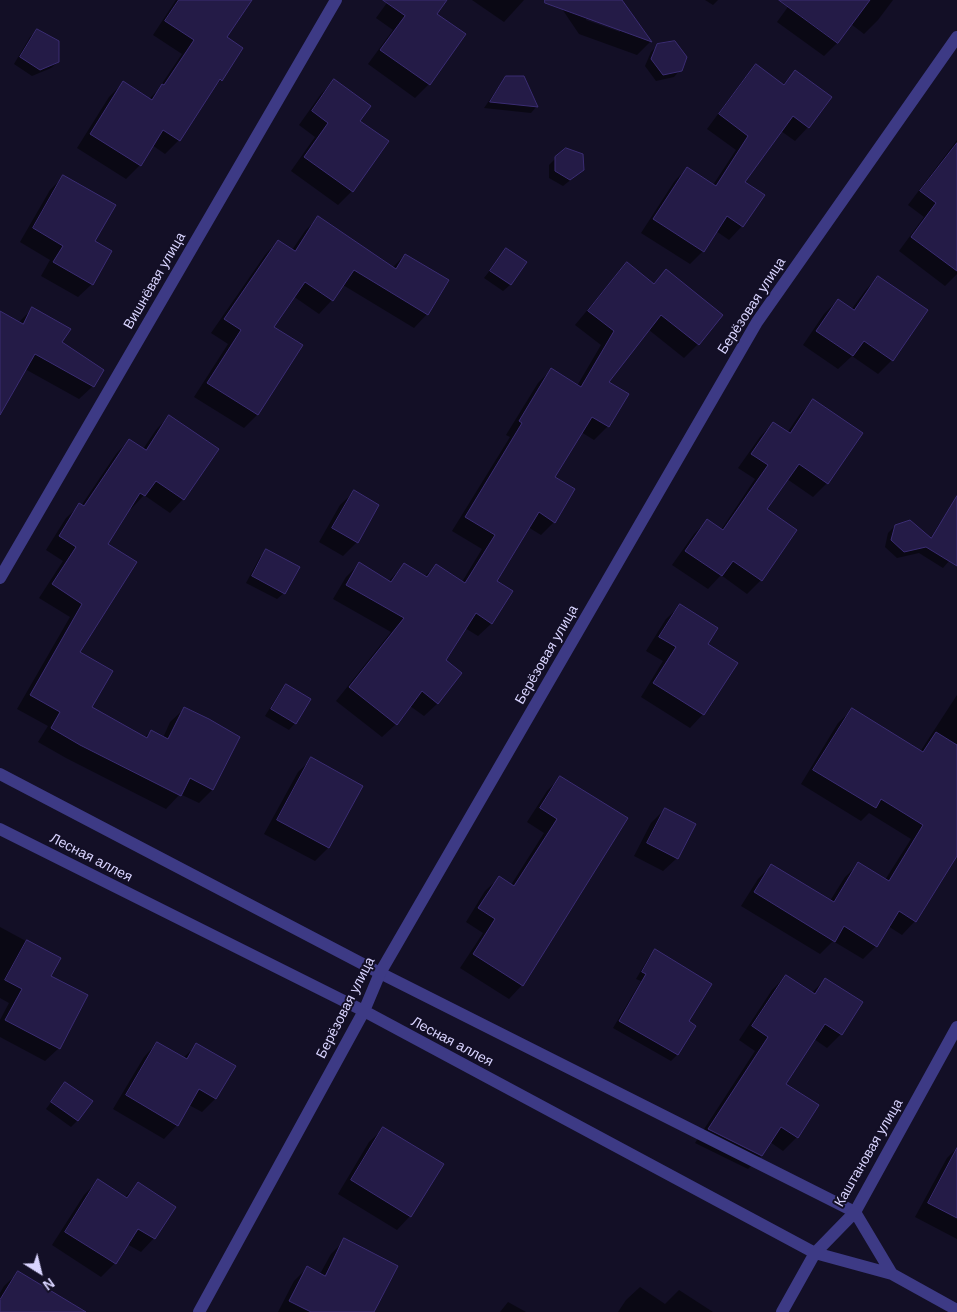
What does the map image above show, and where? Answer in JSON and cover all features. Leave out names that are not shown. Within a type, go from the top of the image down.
[{"type":"street","name":"Вишнёвая улица","points":[[0,578],[336,0]]},
{"type":"street","name":"Берёзовая улица","points":[[199,1312],[364,1012],[380,974],[757,322],[957,37]]},
{"type":"street","points":[[0,774],[380,974],[855,1212],[892,1274]]},
{"type":"street","name":"Лесная аллея","points":[[0,829],[364,1012],[815,1253],[892,1274],[957,1310]]},
{"type":"street","name":"Каштановая улица","points":[[782,1312],[815,1253],[855,1212],[957,1027]]},
{"type":"building","points":[[179,0],[252,0],[227,37],[243,48],[222,81],[220,79],[180,141],[163,130],[141,166],[90,134],[123,81],[152,100],[194,40],[165,21]]},
{"type":"building","points":[[383,0],[447,0],[437,14],[466,34],[430,85],[380,50],[405,16]]},
{"type":"building","points":[[545,0],[622,0],[652,42],[545,3]]},
{"type":"building","points":[[779,0],[870,0],[838,43]]},
{"type":"building","points":[[37,29],[59,41],[59,62],[40,70],[20,57]]},
{"type":"building","points":[[675,41],[687,57],[682,71],[663,75],[651,59],[657,44]]},
{"type":"building","points":[[756,64],[784,85],[795,70],[832,97],[809,128],[793,116],[745,182],[765,195],[743,227],[727,216],[704,252],[653,219],[687,167],[716,186],[748,136],[719,114]]},
{"type":"building","points":[[506,76],[524,76],[538,107],[490,102]]},
{"type":"building","points":[[334,79],[371,106],[360,121],[389,141],[353,192],[304,157],[328,123],[312,111]]},
{"type":"building","points":[[957,143],[957,271],[911,237],[936,203],[920,191]]},
{"type":"building","points":[[566,148],[583,154],[584,170],[570,180],[555,171],[555,157]]},
{"type":"building","points":[[63,175],[116,205],[95,241],[112,251],[93,285],[53,262],[63,246],[33,228]]},
{"type":"building","points":[[318,216],[396,269],[405,254],[449,280],[428,315],[354,270],[333,301],[305,282],[274,327],[303,345],[258,415],[207,383],[241,330],[224,319],[278,240],[295,251]]},
{"type":"building","points":[[506,248],[527,262],[511,285],[490,271]]},
{"type":"building","points":[[627,262],[654,284],[666,269],[723,315],[699,345],[661,315],[609,382],[629,394],[609,427],[592,417],[555,477],[575,489],[555,523],[539,512],[497,581],[513,591],[492,624],[476,613],[446,660],[462,673],[438,704],[422,691],[397,725],[349,687],[404,618],[346,585],[359,562],[391,582],[404,563],[427,577],[436,564],[465,583],[495,535],[465,517],[522,423],[519,421],[551,368],[581,387],[614,331],[588,311]]},
{"type":"building","points":[[878,276],[928,310],[893,361],[864,341],[853,356],[816,331],[838,299],[854,310]]},
{"type":"building","points":[[32,307],[71,329],[62,342],[104,370],[94,387],[35,354],[0,415],[0,311],[23,324]]},
{"type":"building","points":[[813,399],[863,433],[828,484],[799,464],[767,509],[797,530],[762,581],[733,561],[722,576],[685,551],[707,519],[723,530],[768,465],[751,454],[773,422],[790,433]]},
{"type":"building","points":[[169,415],[219,449],[184,500],[156,481],[145,496],[140,493],[108,544],[137,562],[80,652],[113,671],[92,707],[147,738],[151,730],[168,739],[184,707],[240,737],[213,790],[190,778],[181,796],[80,745],[51,728],[60,712],[30,695],[82,604],[52,584],[76,547],[59,536],[79,503],[84,506],[129,439],[146,450]]},
{"type":"building","points":[[354,490],[379,505],[358,543],[332,528]]},
{"type":"building","points":[[957,496],[957,566],[926,547],[904,552],[891,540],[895,525],[910,520],[931,538]]},
{"type":"building","points":[[266,549],[300,567],[285,594],[252,576]]},
{"type":"building","points":[[680,604],[718,628],[708,644],[738,663],[704,715],[653,683],[676,647],[659,637]]},
{"type":"building","points":[[286,684],[311,699],[296,724],[271,709]]},
{"type":"building","points":[[852,708],[923,752],[936,732],[957,745],[957,856],[916,922],[899,911],[877,947],[844,926],[835,942],[754,892],[771,864],[834,902],[858,862],[889,881],[923,825],[881,799],[876,808],[813,770]]},
{"type":"building","points":[[311,757],[363,786],[329,848],[277,820]]},
{"type":"building","points":[[560,776],[628,818],[523,986],[473,954],[495,919],[478,908],[499,876],[514,886],[557,819],[540,808]]},
{"type":"building","points":[[665,808],[696,824],[678,859],[647,843]]},
{"type":"building","points":[[27,940],[61,958],[51,976],[88,995],[60,1049],[5,1020],[22,989],[5,980]]},
{"type":"building","points":[[655,949],[712,984],[689,1021],[696,1026],[678,1055],[619,1021],[646,974],[642,972]]},
{"type":"building","points":[[786,975],[815,994],[825,978],[863,1002],[842,1035],[825,1024],[786,1084],[819,1105],[798,1138],[781,1127],[762,1156],[708,1129],[768,1037],[752,1026]]},
{"type":"building","points":[[157,1042],[187,1059],[196,1043],[236,1066],[216,1099],[199,1089],[178,1126],[126,1095]]},
{"type":"building","points":[[65,1082],[93,1101],[78,1121],[51,1102]]},
{"type":"building","points":[[383,1127],[444,1164],[411,1217],[351,1180]]},
{"type":"building","points":[[957,1148],[957,1218],[928,1203]]},
{"type":"building","points":[[98,1179],[127,1198],[138,1182],[176,1207],[155,1239],[138,1229],[116,1264],[65,1232]]},
{"type":"building","points":[[344,1238],[398,1266],[374,1312],[311,1312],[289,1301],[307,1266],[325,1276]]},
{"type":"building","points":[[18,1271],[86,1312],[0,1312],[0,1300]]}]
